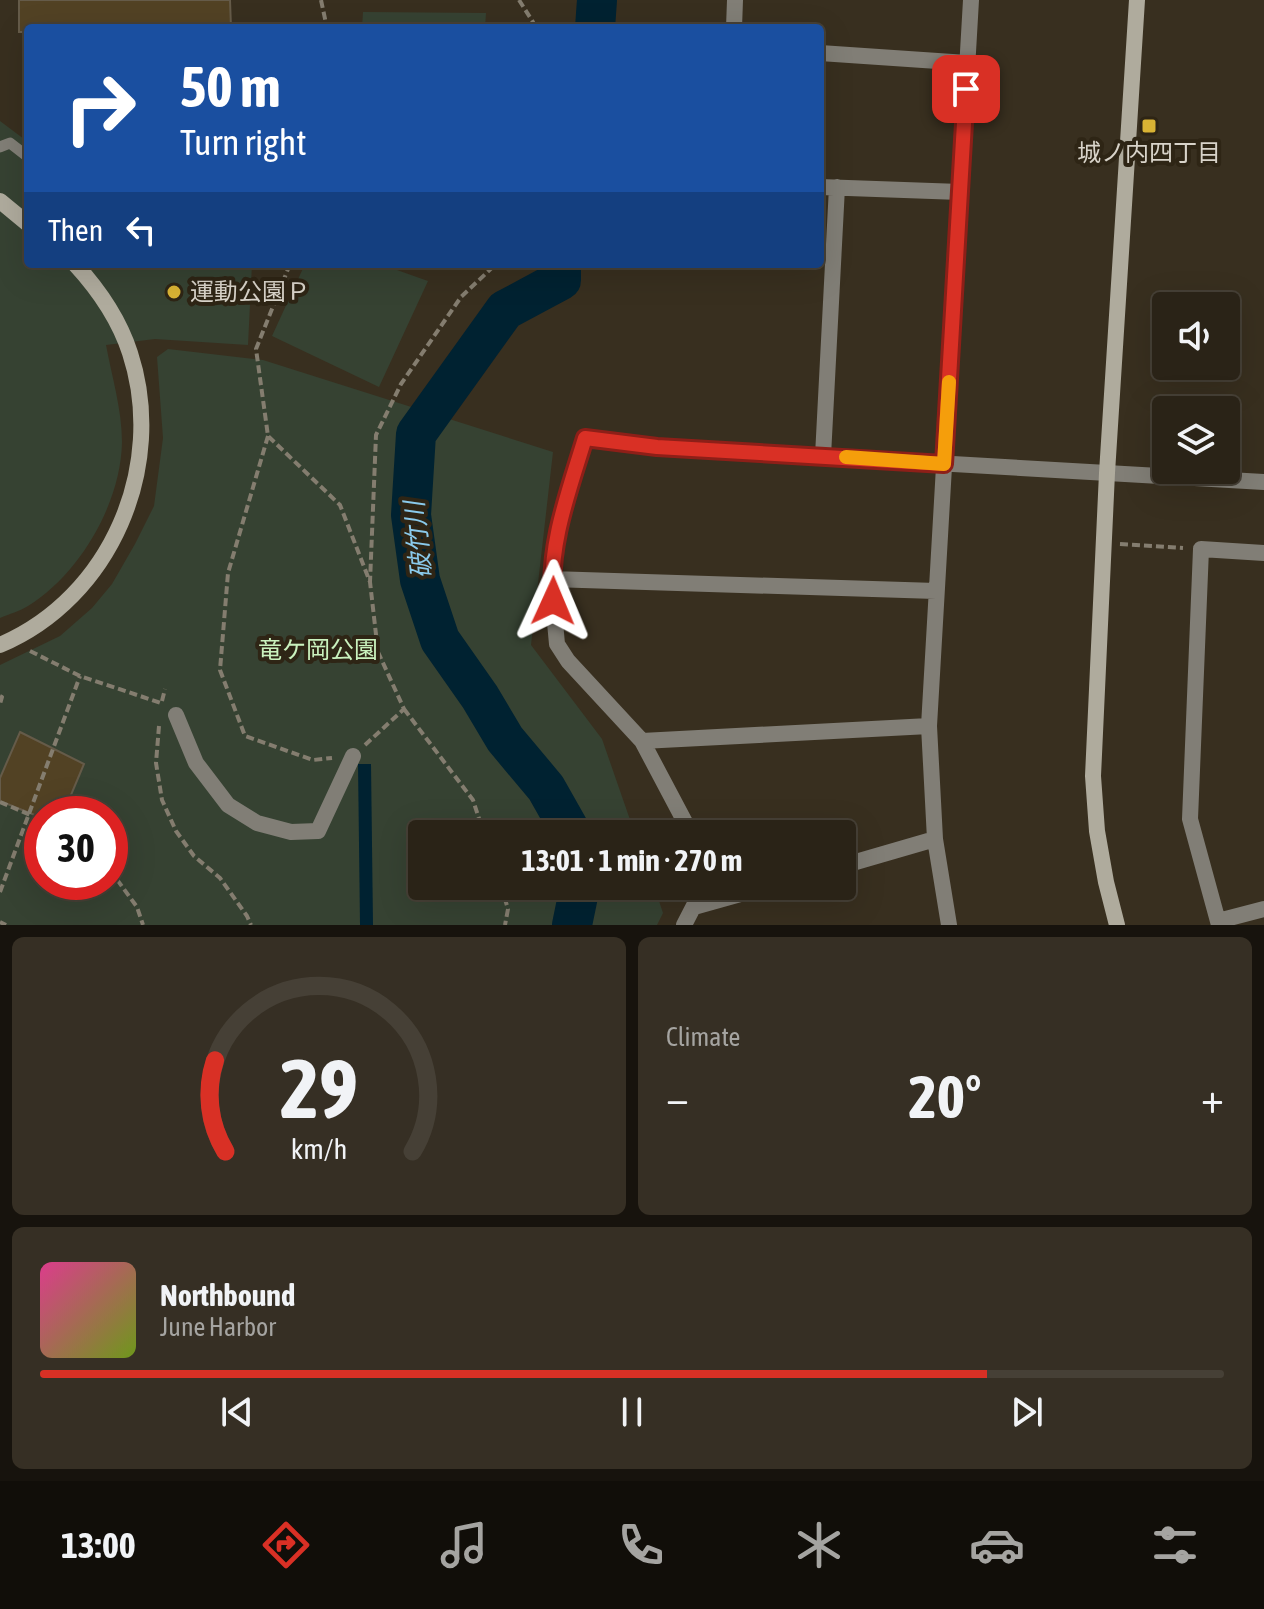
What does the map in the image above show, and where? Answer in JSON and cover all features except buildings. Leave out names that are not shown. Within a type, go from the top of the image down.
[{"type":"street","points":[[734,24],[735,0]]},
{"type":"street","points":[[949,925],[935,839],[929,726],[971,0]]},
{"type":"street","points":[[1117,925],[1097,831],[1093,776],[1107,473],[1137,0]]},
{"type":"street","points":[[824,53],[967,63]]},
{"type":"street","points":[[824,187],[960,192]]},
{"type":"street","points":[[823,456],[837,187]]},
{"type":"street","points":[[0,201],[24,221]]},
{"type":"street","points":[[5,643],[40,623],[65,603],[90,576],[125,517],[140,456],[142,423],[130,352],[112,313],[79,268]]},
{"type":"street","points":[[684,820],[642,741],[568,661],[557,644],[551,579],[560,522],[585,438],[657,447],[1264,482]]},
{"type":"street","points":[[1264,553],[1201,549],[1190,819],[1218,923],[1264,909]]},
{"type":"street","points":[[551,579],[936,591]]},
{"type":"street","points":[[168,713],[196,763],[228,805],[257,823],[291,832],[318,831],[353,756]]},
{"type":"street","points":[[642,741],[929,726]]},
{"type":"street","points":[[856,862],[935,839]]},
{"type":"street","points":[[684,925],[697,900]]},
{"type":"street","points":[[694,907],[719,900]]},
{"type":"lane","points":[[0,147],[10,143],[24,154]]},
{"type":"path","points":[[321,0],[326,24]]},
{"type":"path","points":[[519,0],[532,24]]},
{"type":"path","points":[[288,268],[256,349],[268,436],[228,573],[220,670],[245,736],[313,760],[353,756],[404,709]]},
{"type":"path","points":[[479,820],[473,800],[404,709],[378,652],[370,582],[376,435],[401,384],[461,297],[492,268]]},
{"type":"path","points":[[268,436],[340,505],[370,582]]},
{"type":"path","points":[[1104,543],[1201,549]]},
{"type":"path","points":[[5,643],[80,676],[161,703],[168,713]]},
{"type":"path","points":[[0,892],[80,676]]},
{"type":"path","points":[[161,703],[165,689]]},
{"type":"path","points":[[0,696],[0,704]]},
{"type":"path","points":[[159,721],[156,763],[162,800],[176,831],[194,856],[220,878],[251,925]]},
{"type":"path","points":[[0,802],[24,812]]},
{"type":"path","points":[[128,895],[137,907],[143,925]]},
{"type":"path","points":[[505,900],[508,909],[505,925]]},
{"type":"path","points":[[0,922],[6,925]]},
{"type":"green space","points":[[363,12],[486,13],[485,24],[362,24]]},
{"type":"green space","points":[[0,121],[24,139],[24,268],[252,268],[248,345],[155,339],[106,345],[119,406],[122,442],[120,465],[106,512],[80,556],[47,592],[28,606],[0,618]]},
{"type":"green space","points":[[303,268],[391,268],[428,281],[379,387],[272,336]]},
{"type":"green space","name":"竜ケ岡公園","points":[[168,349],[263,360],[553,452],[531,645],[602,739],[630,820],[408,820],[408,900],[659,900],[663,913],[657,925],[0,925],[0,665],[60,636],[92,608],[112,584],[154,506],[163,438],[157,357]]},
{"type":"water","points":[[358,764],[371,764],[373,925],[360,925]]},
{"type":"waterway","name":"破竹川","points":[[595,24],[597,0]]},
{"type":"waterway","name":"破竹川","points":[[561,268],[561,280],[505,310],[416,434],[411,515],[420,580],[440,640],[505,739],[546,788],[564,820]]},
{"type":"waterway","name":"破竹川","points":[[572,925],[577,900]]},
{"type":"slow traffic","points":[[846,457],[944,464],[949,382]]},
{"type":"place","name":"城ノ内四丁目","points":[[1149,126]]},
{"type":"place","name":"運動公園Ｐ","points":[[174,292]]},
{"type":"route","points":[[553,601],[551,579],[560,522],[585,438],[657,447],[944,464],[966,89]]}]
